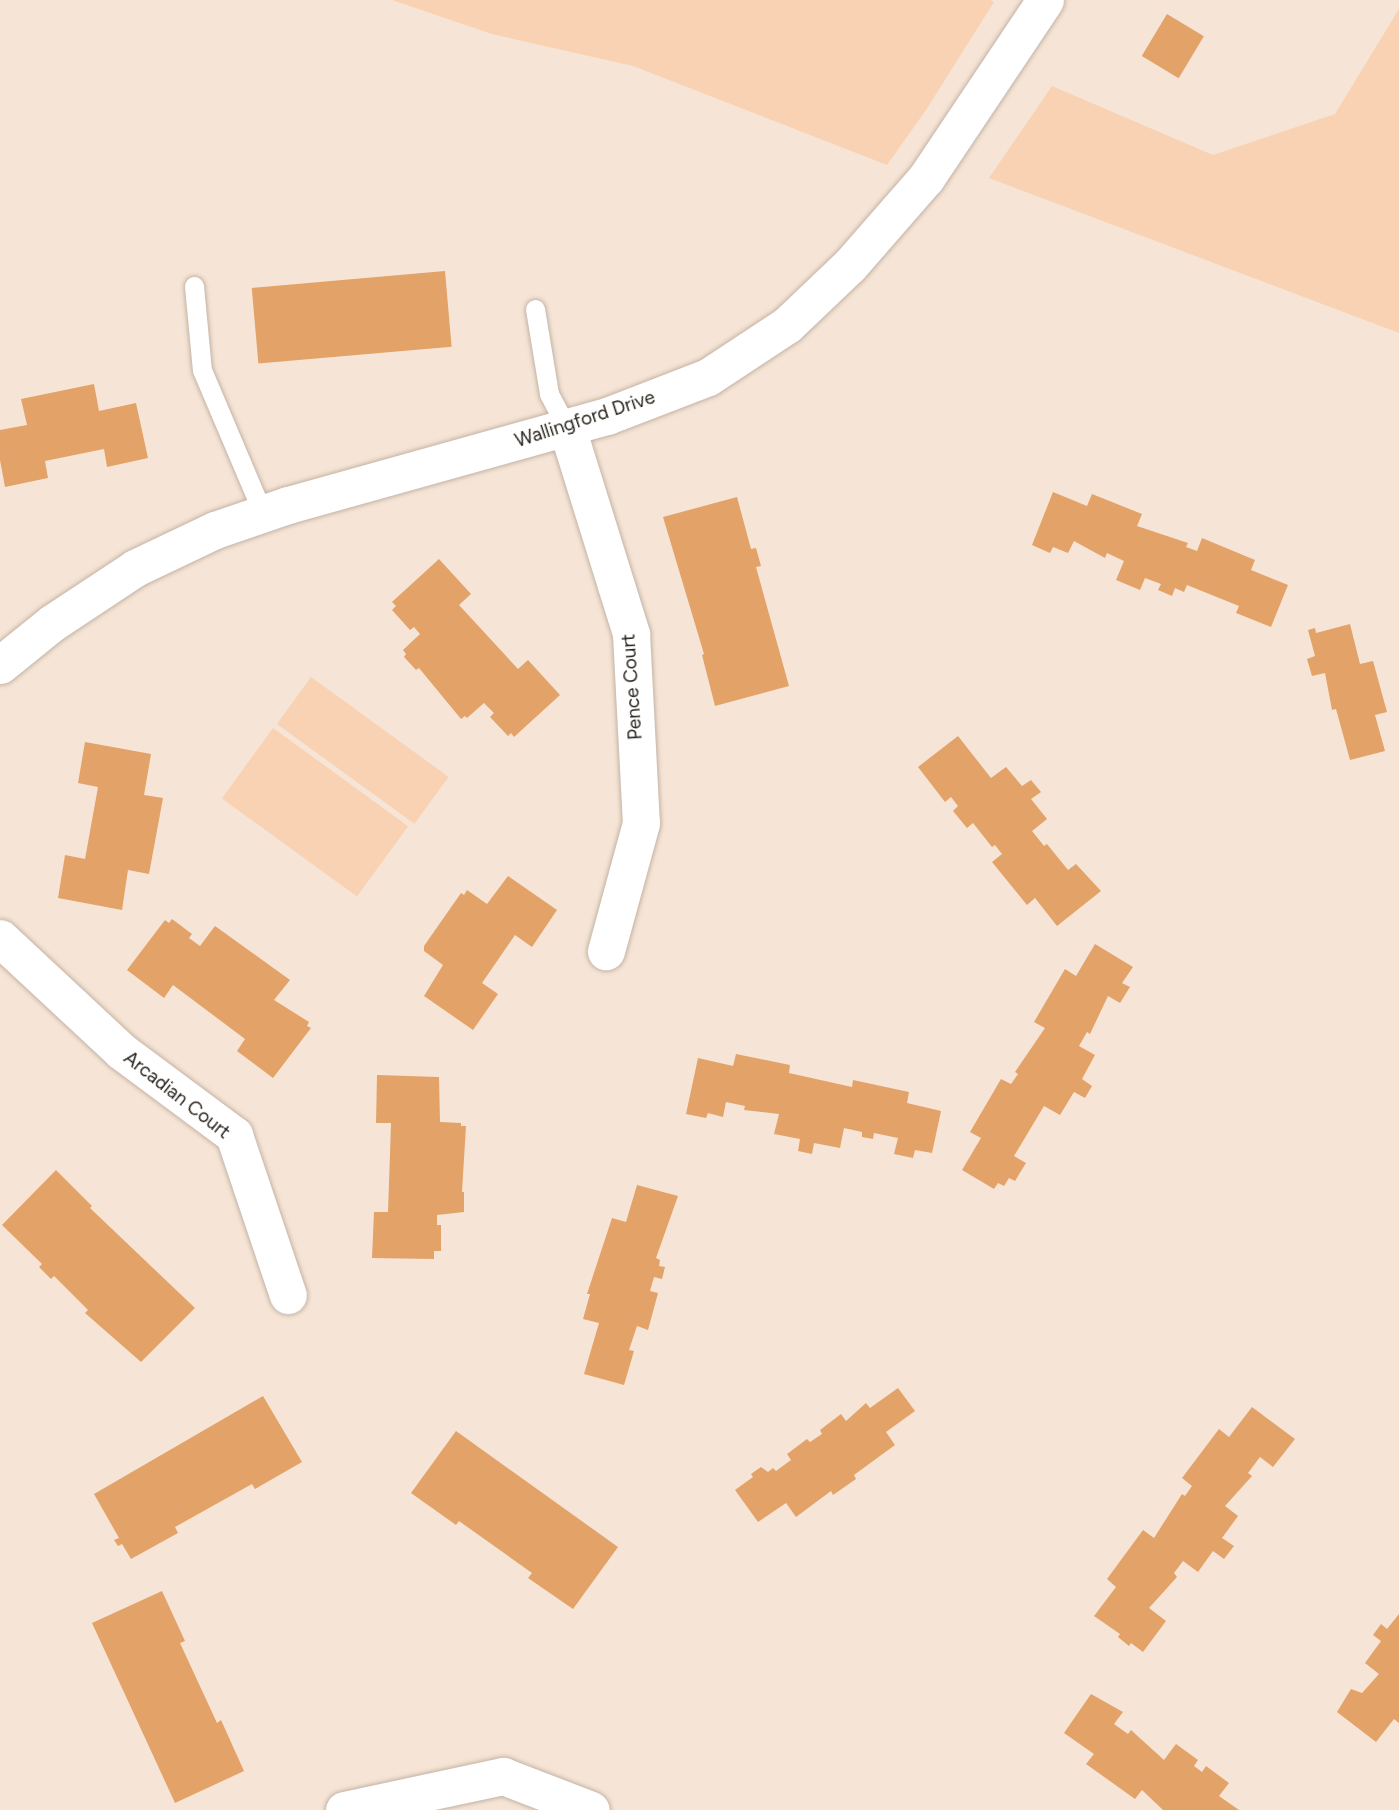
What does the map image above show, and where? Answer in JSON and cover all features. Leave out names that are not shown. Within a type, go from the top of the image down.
[{"type":"street","name":"Wallingford Drive","points":[[0,664],[52,623],[135,568],[215,530],[567,428],[708,377],[787,325],[850,265],[926,178],[1045,0]]},
{"type":"street","name":"Pence Court","points":[[567,428],[631,634],[641,823],[606,951]]},
{"type":"street","name":"Arcadian Court","points":[[0,938],[121,1051],[234,1135],[288,1295]]},
{"type":"street","points":[[344,1810],[503,1776],[591,1810]]},
{"type":"lane","points":[[194,286],[202,370],[263,514]]},
{"type":"lane","points":[[535,309],[550,394],[567,428]]},
{"type":"shaded area","points":[[392,0],[994,2],[926,110],[887,165],[633,66],[492,34]]},
{"type":"shaded area","points":[[1399,9],[1399,333],[989,178],[1052,86],[1213,155],[1335,114]]},
{"type":"shaded area","points":[[311,677],[449,777],[414,824],[277,724]]},
{"type":"shaded area","points":[[273,728],[408,826],[357,897],[222,798]]},
{"type":"building","points":[[1167,14],[1204,36],[1179,78],[1142,56]]},
{"type":"building","points":[[445,271],[452,347],[258,364],[252,288]]},
{"type":"building","points":[[94,384],[99,411],[136,403],[148,458],[107,467],[104,449],[45,461],[48,478],[5,487],[0,460],[0,430],[27,425],[21,399]]},
{"type":"building","points":[[1053,492],[1087,506],[1092,494],[1142,514],[1137,526],[1188,543],[1186,547],[1197,551],[1202,538],[1255,560],[1251,570],[1288,585],[1271,627],[1236,613],[1239,606],[1187,585],[1184,592],[1175,588],[1172,596],[1158,590],[1161,584],[1145,578],[1140,590],[1116,580],[1124,561],[1107,553],[1105,558],[1074,541],[1068,553],[1053,547],[1050,553],[1032,545]]},
{"type":"building","points":[[737,497],[751,549],[756,548],[761,566],[756,567],[789,686],[715,706],[702,655],[704,654],[663,517]]},
{"type":"building","points":[[439,559],[471,594],[459,605],[518,669],[528,660],[560,695],[514,737],[511,733],[508,736],[490,717],[494,713],[484,703],[467,718],[465,716],[461,719],[419,668],[416,670],[404,657],[406,654],[403,650],[420,634],[414,627],[410,630],[392,610],[396,606],[392,602]]},
{"type":"building","points":[[1350,624],[1360,664],[1373,661],[1387,712],[1375,715],[1385,751],[1350,760],[1336,709],[1332,710],[1325,673],[1312,676],[1307,659],[1315,656],[1308,630],[1315,628],[1316,633]]},
{"type":"building","points":[[958,736],[991,778],[1006,767],[1022,786],[1031,780],[1041,792],[1031,799],[1047,819],[1032,831],[1044,846],[1047,844],[1068,870],[1076,864],[1101,891],[1057,926],[1035,898],[1027,905],[992,862],[1002,854],[995,845],[992,847],[973,823],[967,828],[953,811],[958,806],[951,797],[945,802],[918,767]]},
{"type":"building","points":[[85,742],[151,754],[144,795],[163,798],[149,874],[128,870],[122,910],[58,898],[65,855],[85,859],[98,787],[78,783]]},
{"type":"building","points":[[508,876],[557,910],[532,947],[515,935],[482,983],[498,994],[473,1030],[424,996],[443,965],[424,951],[424,946],[461,893],[464,895],[467,890],[487,904]]},
{"type":"building","points":[[172,919],[192,934],[189,938],[200,946],[215,926],[290,980],[274,1000],[309,1022],[307,1026],[311,1028],[273,1078],[237,1051],[245,1039],[173,985],[164,998],[127,970],[165,920],[169,923]]},
{"type":"building","points":[[1095,944],[1133,967],[1122,983],[1130,987],[1120,1003],[1108,996],[1090,1034],[1087,1032],[1079,1046],[1095,1055],[1082,1079],[1092,1086],[1085,1098],[1074,1092],[1060,1115],[1044,1106],[1014,1156],[1026,1163],[1015,1181],[1009,1178],[1004,1186],[998,1183],[994,1189],[962,1170],[981,1138],[970,1132],[1001,1079],[1011,1084],[1018,1074],[1015,1072],[1045,1028],[1034,1022],[1065,969],[1076,976]]},
{"type":"building","points":[[736,1054],[790,1065],[789,1073],[852,1087],[853,1080],[909,1092],[907,1103],[941,1111],[932,1153],[915,1150],[913,1158],[894,1154],[898,1138],[874,1133],[873,1139],[862,1137],[862,1132],[844,1128],[840,1148],[814,1143],[812,1154],[798,1151],[800,1139],[774,1134],[779,1114],[744,1110],[745,1106],[726,1102],[723,1117],[708,1113],[706,1118],[686,1114],[698,1058],[733,1066]]},
{"type":"building","points":[[377,1075],[439,1077],[440,1122],[461,1123],[461,1126],[466,1126],[462,1192],[464,1212],[437,1215],[437,1225],[441,1225],[441,1251],[434,1251],[434,1259],[372,1258],[374,1212],[388,1212],[391,1123],[376,1123]]},
{"type":"building","points":[[56,1170],[92,1206],[90,1208],[195,1308],[141,1362],[85,1313],[88,1310],[54,1276],[51,1279],[39,1267],[42,1264],[2,1225]]},
{"type":"building","points":[[637,1185],[678,1196],[656,1258],[660,1260],[659,1266],[665,1267],[662,1279],[654,1277],[650,1291],[658,1293],[648,1330],[637,1326],[629,1350],[634,1351],[624,1385],[584,1374],[599,1323],[583,1319],[590,1294],[587,1294],[612,1218],[626,1222]]},
{"type":"building","points":[[898,1388],[915,1411],[886,1432],[895,1445],[854,1475],[856,1479],[833,1495],[831,1491],[796,1517],[786,1503],[758,1522],[735,1490],[753,1477],[751,1474],[761,1467],[768,1472],[773,1468],[776,1471],[791,1460],[787,1454],[807,1439],[810,1442],[822,1434],[820,1430],[841,1414],[846,1421],[866,1403],[870,1408]]},
{"type":"building","points":[[263,1396],[302,1462],[255,1489],[252,1484],[175,1527],[178,1533],[131,1559],[122,1544],[118,1546],[114,1540],[119,1538],[94,1494]]},
{"type":"building","points":[[1252,1407],[1295,1439],[1273,1467],[1260,1457],[1248,1473],[1252,1476],[1225,1506],[1238,1516],[1222,1538],[1234,1546],[1224,1559],[1213,1551],[1198,1572],[1183,1561],[1174,1573],[1177,1577],[1149,1608],[1166,1621],[1143,1652],[1131,1643],[1129,1646],[1118,1637],[1120,1634],[1094,1616],[1116,1587],[1107,1579],[1143,1530],[1154,1538],[1182,1494],[1185,1496],[1192,1486],[1182,1478],[1219,1429],[1229,1437]]},
{"type":"building","points":[[456,1431],[618,1547],[573,1609],[528,1578],[532,1573],[459,1521],[456,1525],[411,1493]]},
{"type":"building","points":[[162,1591],[185,1641],[180,1643],[217,1723],[221,1720],[244,1771],[175,1803],[92,1623]]},
{"type":"building","points":[[1399,1614],[1399,1723],[1394,1719],[1376,1742],[1337,1712],[1351,1689],[1362,1693],[1379,1674],[1365,1663],[1381,1641],[1373,1635],[1381,1624],[1387,1629]]},
{"type":"building","points":[[1091,1694],[1123,1712],[1114,1724],[1128,1734],[1131,1730],[1164,1760],[1176,1744],[1198,1760],[1194,1766],[1202,1772],[1206,1766],[1229,1783],[1219,1796],[1239,1810],[1163,1810],[1142,1790],[1135,1799],[1086,1764],[1094,1754],[1064,1733]]}]
